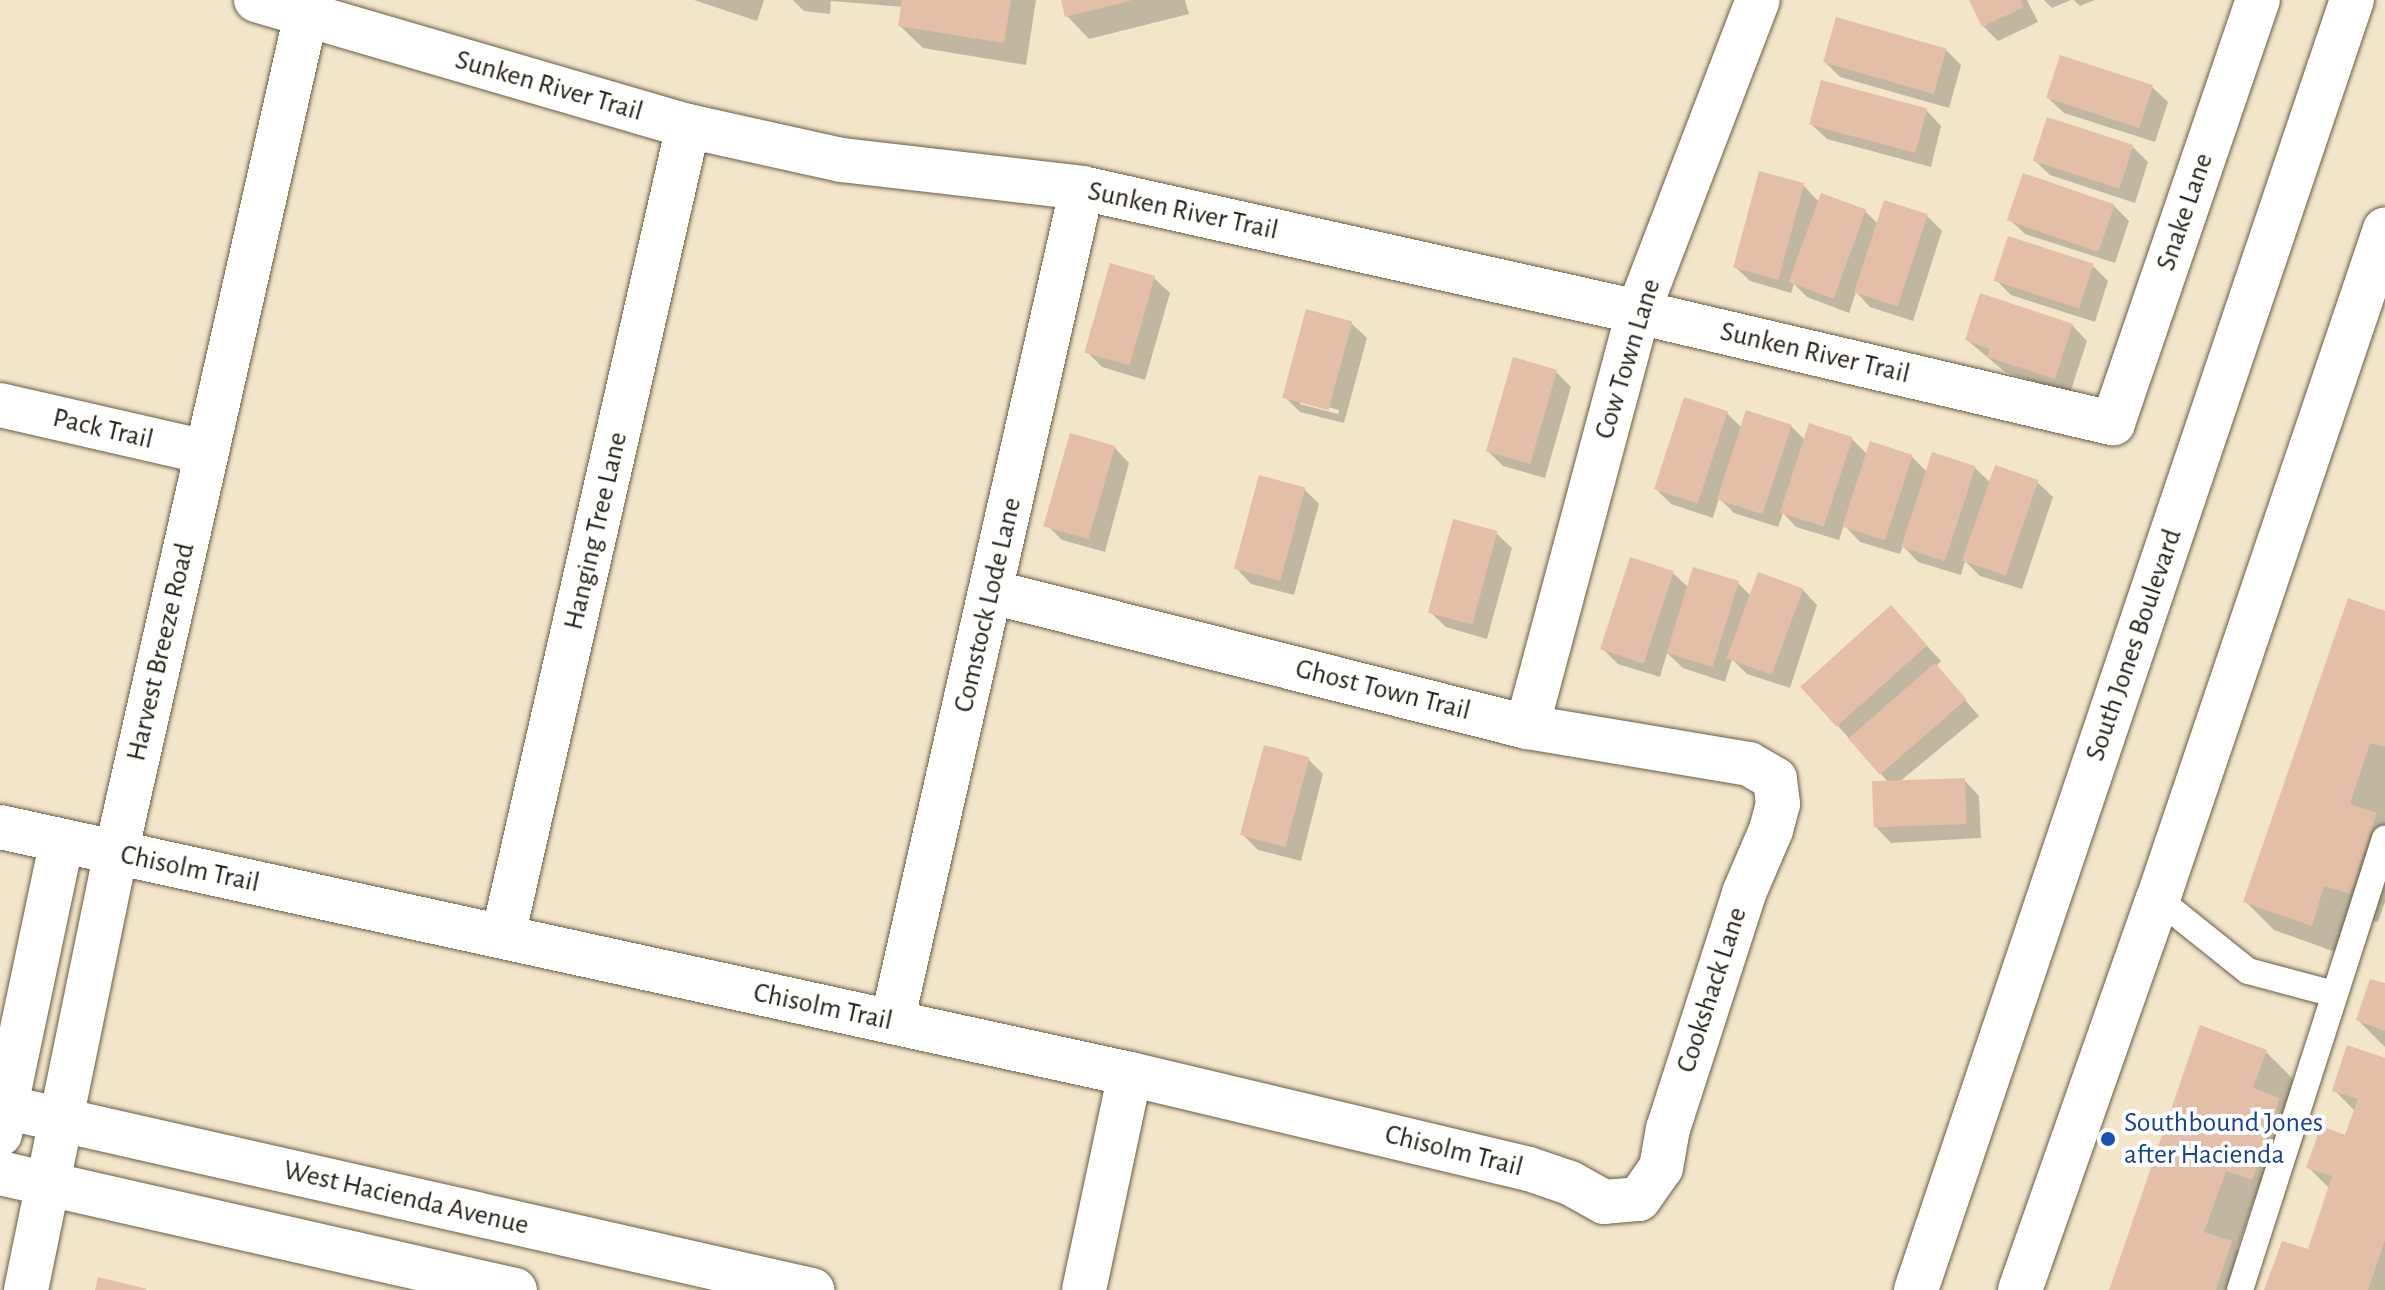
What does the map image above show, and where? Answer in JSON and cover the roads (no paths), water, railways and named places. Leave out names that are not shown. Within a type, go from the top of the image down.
[{"type":"street","name":"Sunken River Trail","points":[[256,0],[688,126],[841,160],[1082,188],[1638,312],[2113,423]]},
{"type":"street","name":"Cow Town Lane","points":[[1527,727],[1638,312],[1758,0]]},
{"type":"street","name":"Snake Lane","points":[[2113,423],[2258,0]]},
{"type":"street","name":"South Jones Boulevard","points":[[1916,1290],[2352,0]]},
{"type":"street","name":"Harvest Breeze Road","points":[[26,1290],[116,853],[306,15]]},
{"type":"street","name":"Hanging Tree Lane","points":[[503,936],[688,126]]},
{"type":"street","name":"Comstock Lode Lane","points":[[892,1022],[1082,188]]},
{"type":"street","points":[[2020,1290],[2158,899],[2385,229]]},
{"type":"street","name":"Pack Trail","points":[[0,405],[206,452]]},
{"type":"street","name":"Ghost Town Trail","points":[[992,592],[1527,727],[1739,762],[1775,779]]},
{"type":"street","name":"Cookshack Lane","points":[[1639,1199],[1661,1168],[1668,1129],[1744,893],[1771,830],[1778,804],[1775,779]]},
{"type":"street","name":"Chisolm Trail","points":[[0,827],[1130,1074],[1529,1169],[1570,1183],[1604,1202],[1639,1199]]},
{"type":"street","points":[[2,1116],[62,841]]},
{"type":"street","points":[[1084,1290],[1130,1074]]},
{"type":"street","name":"West Hacienda Avenue","points":[[2,1116],[61,1120],[812,1290]]},
{"type":"street","points":[[0,1173],[515,1290]]},
{"type":"lane","points":[[2240,1290],[2385,839]]},
{"type":"lane","points":[[2158,899],[2248,971],[2334,994]]},
{"type":"lane","points":[[0,1289],[7,1290]]},
{"type":"place","name":"Southbound Jones after Hacienda","points":[[2108,1139]]}]
